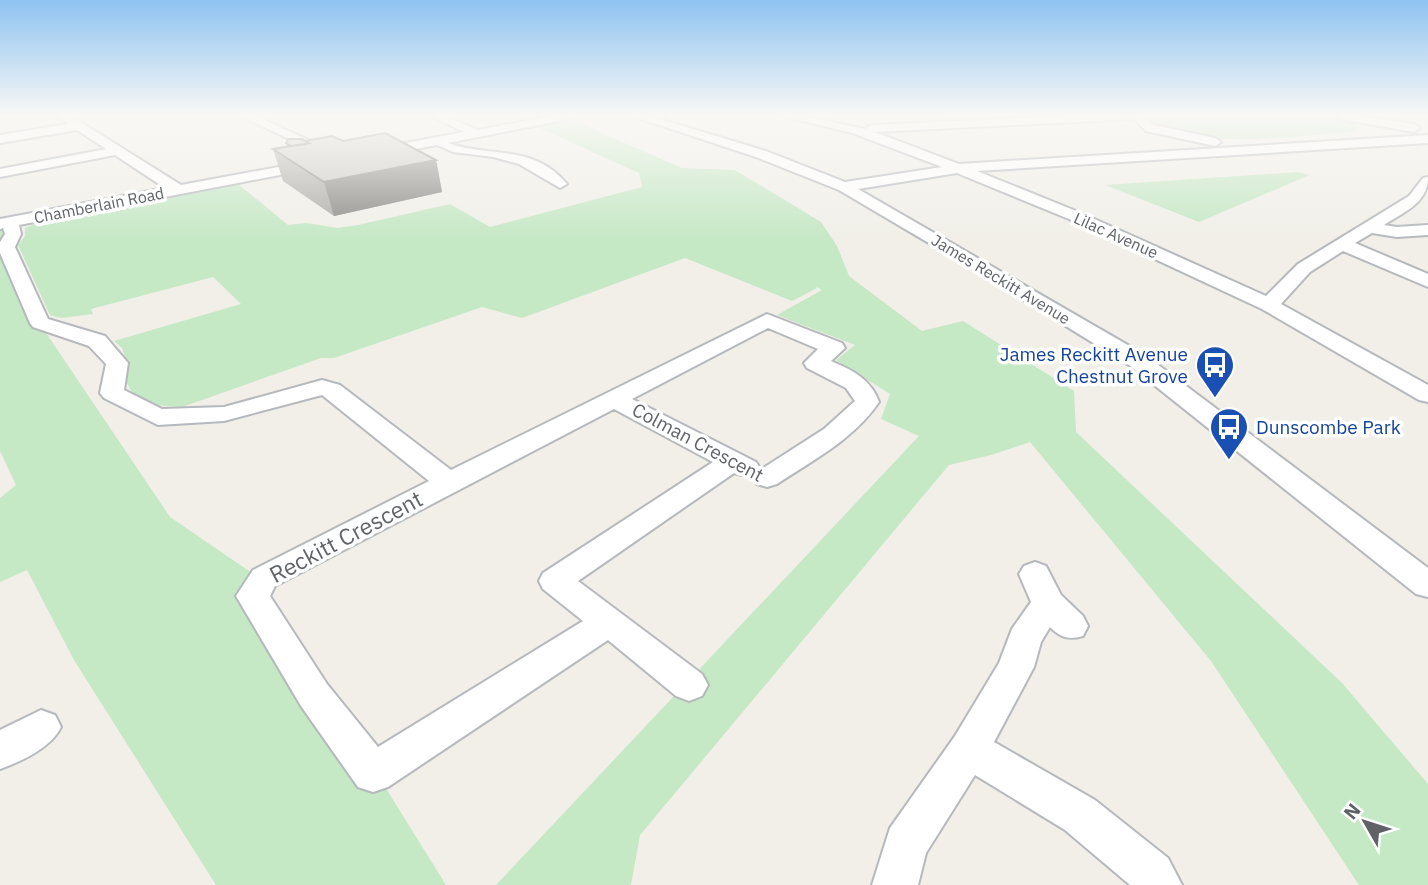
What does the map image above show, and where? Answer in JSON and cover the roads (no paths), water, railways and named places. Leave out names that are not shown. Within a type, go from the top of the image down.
[{"type":"street","points":[[0,173],[83,157]]},
{"type":"street","points":[[127,157],[178,190]]},
{"type":"street","name":"Chamberlain Road","points":[[5,223],[353,157]]},
{"type":"street","points":[[515,157],[550,175],[561,185]]},
{"type":"street","name":"James Reckitt Avenue","points":[[769,157],[844,187],[1138,360],[1423,578]]},
{"type":"street","points":[[937,158],[949,157]]},
{"type":"street","points":[[844,187],[960,168],[1116,157]]},
{"type":"street","name":"Lilac Avenue","points":[[937,158],[1116,234],[1269,305],[1428,395]]},
{"type":"street","points":[[1269,305],[1304,268],[1340,243],[1415,199],[1428,181]]},
{"type":"street","points":[[5,223],[13,234],[6,247],[40,323],[97,341],[117,363],[113,393],[158,417],[224,414],[322,387],[332,390],[449,483]]},
{"type":"street","points":[[1368,227],[1397,232],[1428,230]]},
{"type":"street","points":[[1340,243],[1428,281]]},
{"type":"street","name":"Colman Crescent","points":[[449,483],[767,320],[834,348],[815,363],[838,373],[859,387],[866,394],[867,402],[860,412],[774,482],[614,399]]},
{"type":"street","points":[[689,685],[555,581],[733,461]]},
{"type":"street","name":"Reckitt Crescent","points":[[449,483],[264,578],[253,596],[314,695],[373,772],[609,622]]},
{"type":"street","points":[[895,885],[906,844],[969,749],[1016,667],[1024,639],[1051,601]]},
{"type":"street","points":[[0,751],[41,727]]},
{"type":"street","points":[[969,749],[1080,815],[1152,874],[1159,885]]},
{"type":"place","name":"James Reckitt Avenue Chestnut Grove","points":[[1215,399]]},
{"type":"place","name":"Dunscombe Park","points":[[1229,461]]}]
